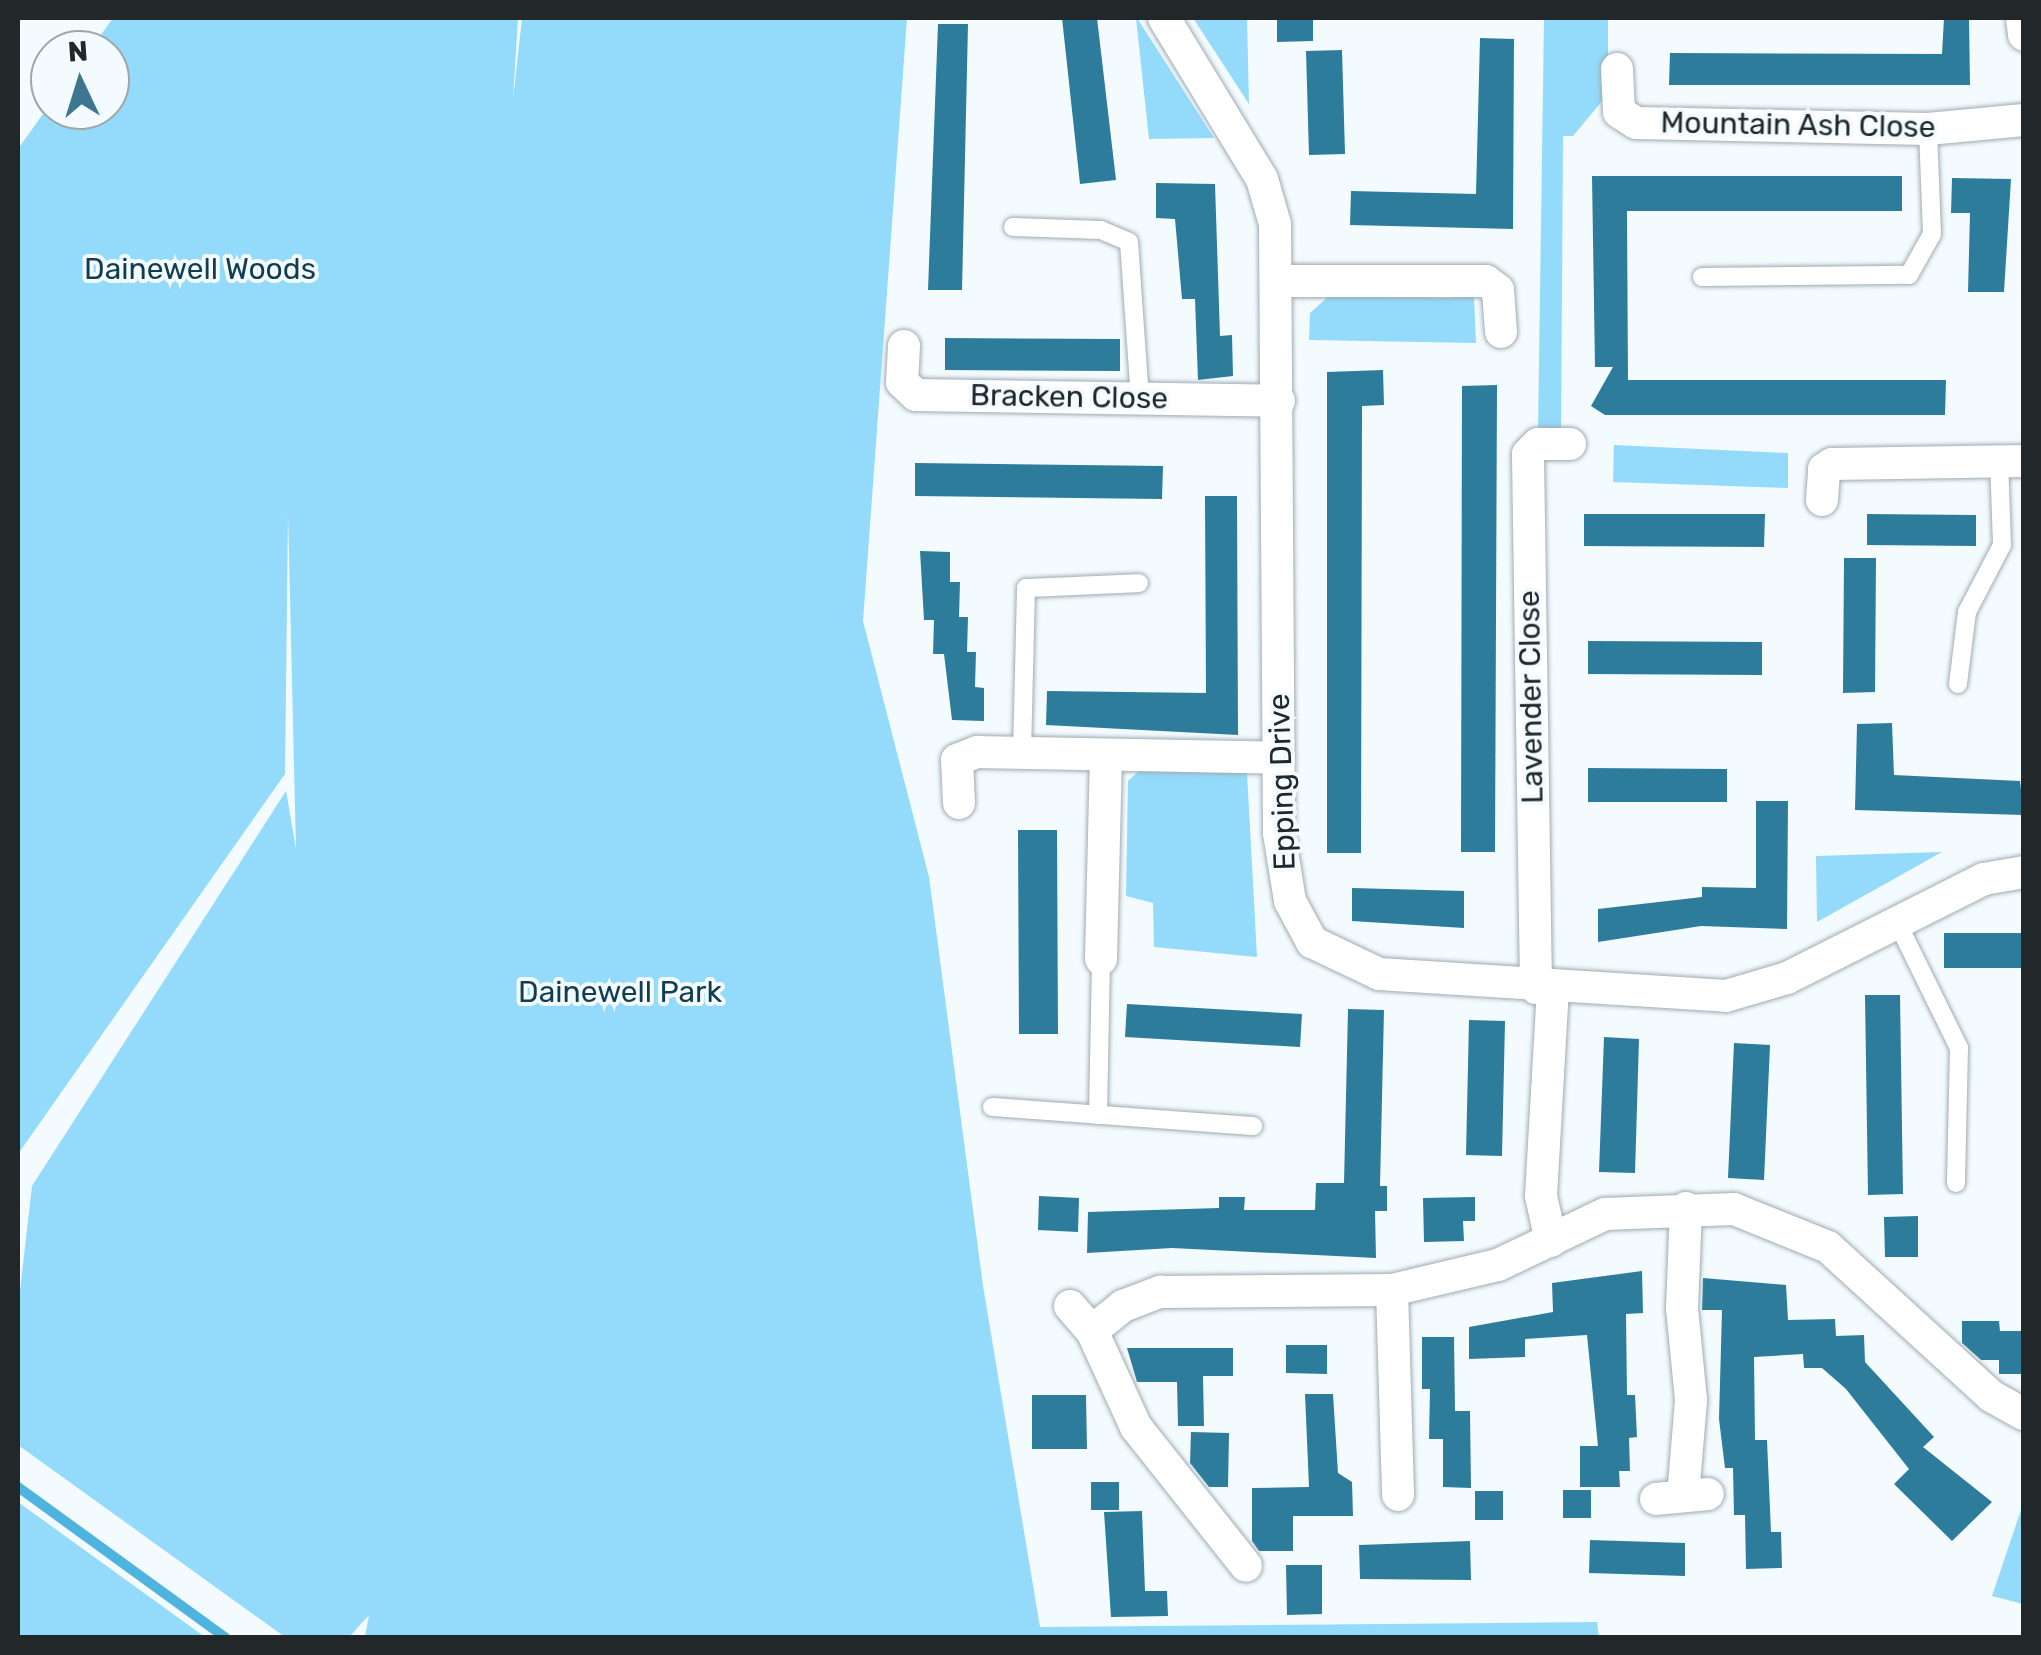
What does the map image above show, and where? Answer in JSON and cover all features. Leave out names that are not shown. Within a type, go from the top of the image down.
[{"type":"street","name":"Epping Drive","points":[[1164,18],[1262,179],[1280,281],[1278,758],[1282,871],[1300,926],[1325,954],[1378,974],[1700,998],[1744,993],[1984,879],[2024,872]]},
{"type":"street","points":[[2022,18],[2024,35]]},
{"type":"street","name":"Mountain Ash Close","points":[[1618,69],[1619,112],[1636,123],[1928,129],[2024,120]]},
{"type":"street","points":[[1280,281],[1486,281],[1498,290],[1501,332]]},
{"type":"street","name":"Bracken Close","points":[[904,346],[902,382],[916,395],[1279,401]]},
{"type":"street","name":"Lavender Close","points":[[1545,988],[1528,454],[1538,444],[1570,444]]},
{"type":"street","points":[[1822,500],[1824,469],[1832,464],[2011,461]]},
{"type":"street","points":[[959,803],[957,760],[964,754],[1278,758]]},
{"type":"street","points":[[1101,959],[1106,757]]},
{"type":"street","points":[[1545,988],[1542,1196],[1551,1241]]},
{"type":"street","points":[[1682,1496],[1690,1400],[1682,1308],[1686,1208]]},
{"type":"street","points":[[1246,1566],[1136,1427],[1081,1318],[1160,1292],[1392,1290],[1468,1275],[1605,1214],[1686,1208],[1762,1215],[1828,1247],[1991,1396],[2024,1414]]},
{"type":"street","points":[[1392,1290],[1398,1495]]},
{"type":"lane","points":[[1702,277],[1909,275],[1932,234],[1928,129]]},
{"type":"lane","points":[[1013,227],[1100,230],[1129,242],[1140,398]]},
{"type":"lane","points":[[1958,684],[1967,612],[2002,545],[2011,461]]},
{"type":"lane","points":[[1022,753],[1026,588],[1140,583]]},
{"type":"lane","points":[[1896,920],[1959,1048],[1956,1183]]},
{"type":"lane","points":[[1098,1114],[1101,959]]},
{"type":"lane","points":[[992,1107],[1253,1126]]},
{"type":"green space","name":"Dainewell Park","points":[[113,18],[518,18],[513,100],[522,18],[907,18],[863,621],[929,877],[983,1286],[1040,1627],[1597,1622],[1599,1637],[365,1637],[369,1615],[349,1637],[285,1637],[18,1445],[18,1308],[32,1186],[286,791],[296,849],[288,513],[285,774],[18,1154],[18,149],[32,130],[130,130],[130,30],[104,30]]},
{"type":"green space","points":[[1137,18],[1214,138],[1149,139]]},
{"type":"green space","points":[[1193,18],[1247,18],[1249,104]]},
{"type":"green space","points":[[1544,18],[1608,18],[1608,94],[1573,136],[1563,136],[1561,433],[1538,433]]},
{"type":"green space","points":[[1454,290],[1474,297],[1476,343],[1309,340],[1310,313],[1329,296],[1453,298]]},
{"type":"green space","points":[[1614,445],[1788,453],[1788,488],[1613,482]]},
{"type":"green space","points":[[1141,769],[1247,773],[1257,957],[1154,947],[1153,903],[1126,896],[1128,781]]},
{"type":"green space","points":[[1942,852],[1817,922],[1816,856]]},
{"type":"green space","points":[[18,1502],[205,1637],[18,1637]]},
{"type":"green space","points":[[2023,1504],[2023,1604],[1992,1596]]},
{"type":"building","points":[[1062,18],[1097,18],[1116,180],[1080,184]]},
{"type":"building","points":[[1277,18],[1313,18],[1313,41],[1277,42]]},
{"type":"building","points":[[1944,18],[1969,18],[1970,85],[1669,85],[1670,53],[1942,54]]},
{"type":"building","points":[[938,24],[968,24],[962,290],[928,290]]},
{"type":"building","points":[[1480,38],[1514,39],[1513,229],[1350,225],[1351,191],[1476,194]]},
{"type":"building","points":[[1342,50],[1345,154],[1309,155],[1306,51]]},
{"type":"building","points":[[1592,176],[1902,176],[1902,211],[1627,211],[1628,380],[1946,380],[1945,415],[1605,415],[1591,406],[1613,367],[1595,367]]},
{"type":"building","points":[[1952,178],[2011,179],[2004,292],[1968,292],[1970,213],[1951,213]]},
{"type":"building","points":[[1156,183],[1215,184],[1220,336],[1232,335],[1233,376],[1198,380],[1195,299],[1182,299],[1175,219],[1156,218]]},
{"type":"building","points":[[945,338],[1120,339],[1120,371],[945,370]]},
{"type":"building","points":[[1383,370],[1384,405],[1362,406],[1361,853],[1327,853],[1327,372]]},
{"type":"building","points":[[1497,385],[1495,852],[1461,852],[1462,386]]},
{"type":"building","points":[[915,463],[1163,466],[1162,499],[915,496]]},
{"type":"building","points":[[1205,496],[1237,496],[1238,735],[1046,725],[1047,691],[1206,693]]},
{"type":"building","points":[[1584,514],[1765,514],[1764,547],[1584,546]]},
{"type":"building","points":[[1867,514],[1976,515],[1976,546],[1867,545]]},
{"type":"building","points":[[920,551],[950,552],[950,582],[960,582],[959,617],[968,617],[967,652],[976,652],[975,687],[984,688],[984,721],[952,720],[944,654],[933,654],[934,620],[924,620]]},
{"type":"building","points":[[1844,558],[1876,558],[1875,692],[1843,693]]},
{"type":"building","points":[[1588,641],[1762,642],[1762,675],[1588,674]]},
{"type":"building","points":[[1892,723],[1894,775],[2020,781],[2024,815],[1855,810],[1857,724]]},
{"type":"building","points":[[1588,768],[1727,769],[1727,802],[1588,802]]},
{"type":"building","points":[[1756,801],[1788,801],[1787,929],[1701,926],[1598,942],[1598,909],[1702,897],[1702,887],[1756,888]]},
{"type":"building","points":[[1018,830],[1057,830],[1058,1034],[1019,1034]]},
{"type":"building","points":[[1352,888],[1464,891],[1464,928],[1352,921]]},
{"type":"building","points":[[1944,933],[2024,933],[2024,968],[1944,968]]},
{"type":"building","points":[[1865,995],[1900,995],[1903,1194],[1868,1195]]},
{"type":"building","points":[[1127,1004],[1302,1014],[1300,1047],[1125,1037]]},
{"type":"building","points":[[1348,1009],[1384,1010],[1380,1186],[1387,1186],[1387,1211],[1375,1211],[1376,1258],[1172,1248],[1087,1253],[1088,1212],[1219,1208],[1219,1197],[1245,1197],[1244,1210],[1315,1210],[1316,1183],[1344,1183]]},
{"type":"building","points":[[1469,1020],[1505,1021],[1502,1156],[1466,1155]]},
{"type":"building","points":[[1604,1037],[1639,1039],[1635,1173],[1599,1172]]},
{"type":"building","points":[[1734,1043],[1770,1045],[1764,1180],[1728,1178]]},
{"type":"building","points":[[1039,1196],[1079,1198],[1078,1232],[1038,1230]]},
{"type":"building","points":[[1475,1197],[1475,1221],[1463,1221],[1464,1241],[1424,1242],[1423,1198]]},
{"type":"building","points":[[1918,1216],[1918,1257],[1885,1257],[1884,1217]]},
{"type":"building","points":[[1642,1271],[1643,1313],[1626,1314],[1627,1395],[1635,1395],[1637,1437],[1629,1438],[1630,1471],[1619,1471],[1620,1487],[1580,1487],[1580,1446],[1598,1446],[1587,1335],[1525,1339],[1525,1357],[1469,1359],[1469,1327],[1553,1312],[1552,1283]]},
{"type":"building","points":[[1703,1278],[1786,1285],[1788,1320],[1835,1319],[1836,1336],[1864,1335],[1865,1362],[1934,1437],[1923,1447],[1992,1502],[1952,1541],[1894,1484],[1909,1469],[1846,1389],[1822,1368],[1804,1368],[1803,1354],[1754,1357],[1755,1440],[1767,1440],[1771,1532],[1781,1532],[1782,1568],[1746,1569],[1745,1515],[1734,1515],[1733,1468],[1725,1468],[1719,1419],[1722,1310],[1702,1310]]},
{"type":"building","points":[[1962,1321],[1999,1321],[2000,1331],[2024,1331],[2024,1374],[1999,1374],[1999,1360],[1981,1360],[1962,1343]]},
{"type":"building","points":[[1422,1337],[1454,1337],[1455,1411],[1470,1411],[1471,1488],[1443,1487],[1443,1439],[1429,1439],[1430,1389],[1422,1389]]},
{"type":"building","points":[[1286,1345],[1327,1345],[1327,1374],[1286,1373]]},
{"type":"building","points":[[1127,1348],[1233,1348],[1233,1376],[1203,1376],[1204,1426],[1178,1426],[1177,1382],[1137,1382]]},
{"type":"building","points":[[1305,1394],[1333,1394],[1338,1473],[1352,1482],[1353,1516],[1293,1516],[1293,1551],[1259,1551],[1252,1541],[1252,1488],[1309,1487]]},
{"type":"building","points":[[1032,1395],[1086,1395],[1087,1449],[1032,1449]]},
{"type":"building","points":[[1191,1432],[1229,1433],[1228,1487],[1209,1487],[1190,1463]]},
{"type":"building","points":[[1091,1482],[1119,1482],[1119,1510],[1091,1510]]},
{"type":"building","points":[[1563,1490],[1591,1490],[1591,1518],[1563,1518]]},
{"type":"building","points":[[1475,1491],[1503,1491],[1503,1520],[1475,1520]]},
{"type":"building","points":[[1142,1511],[1145,1591],[1167,1591],[1168,1616],[1111,1617],[1104,1512]]},
{"type":"building","points":[[1590,1540],[1685,1543],[1685,1576],[1589,1573]]},
{"type":"building","points":[[1470,1541],[1471,1580],[1360,1579],[1359,1545]]},
{"type":"building","points":[[1286,1565],[1322,1565],[1322,1614],[1287,1615]]},
{"type":"waterway","points":[[18,1487],[226,1638]]},
{"type":"park label","name":"Dainewell Woods","points":[[200,269]]}]
